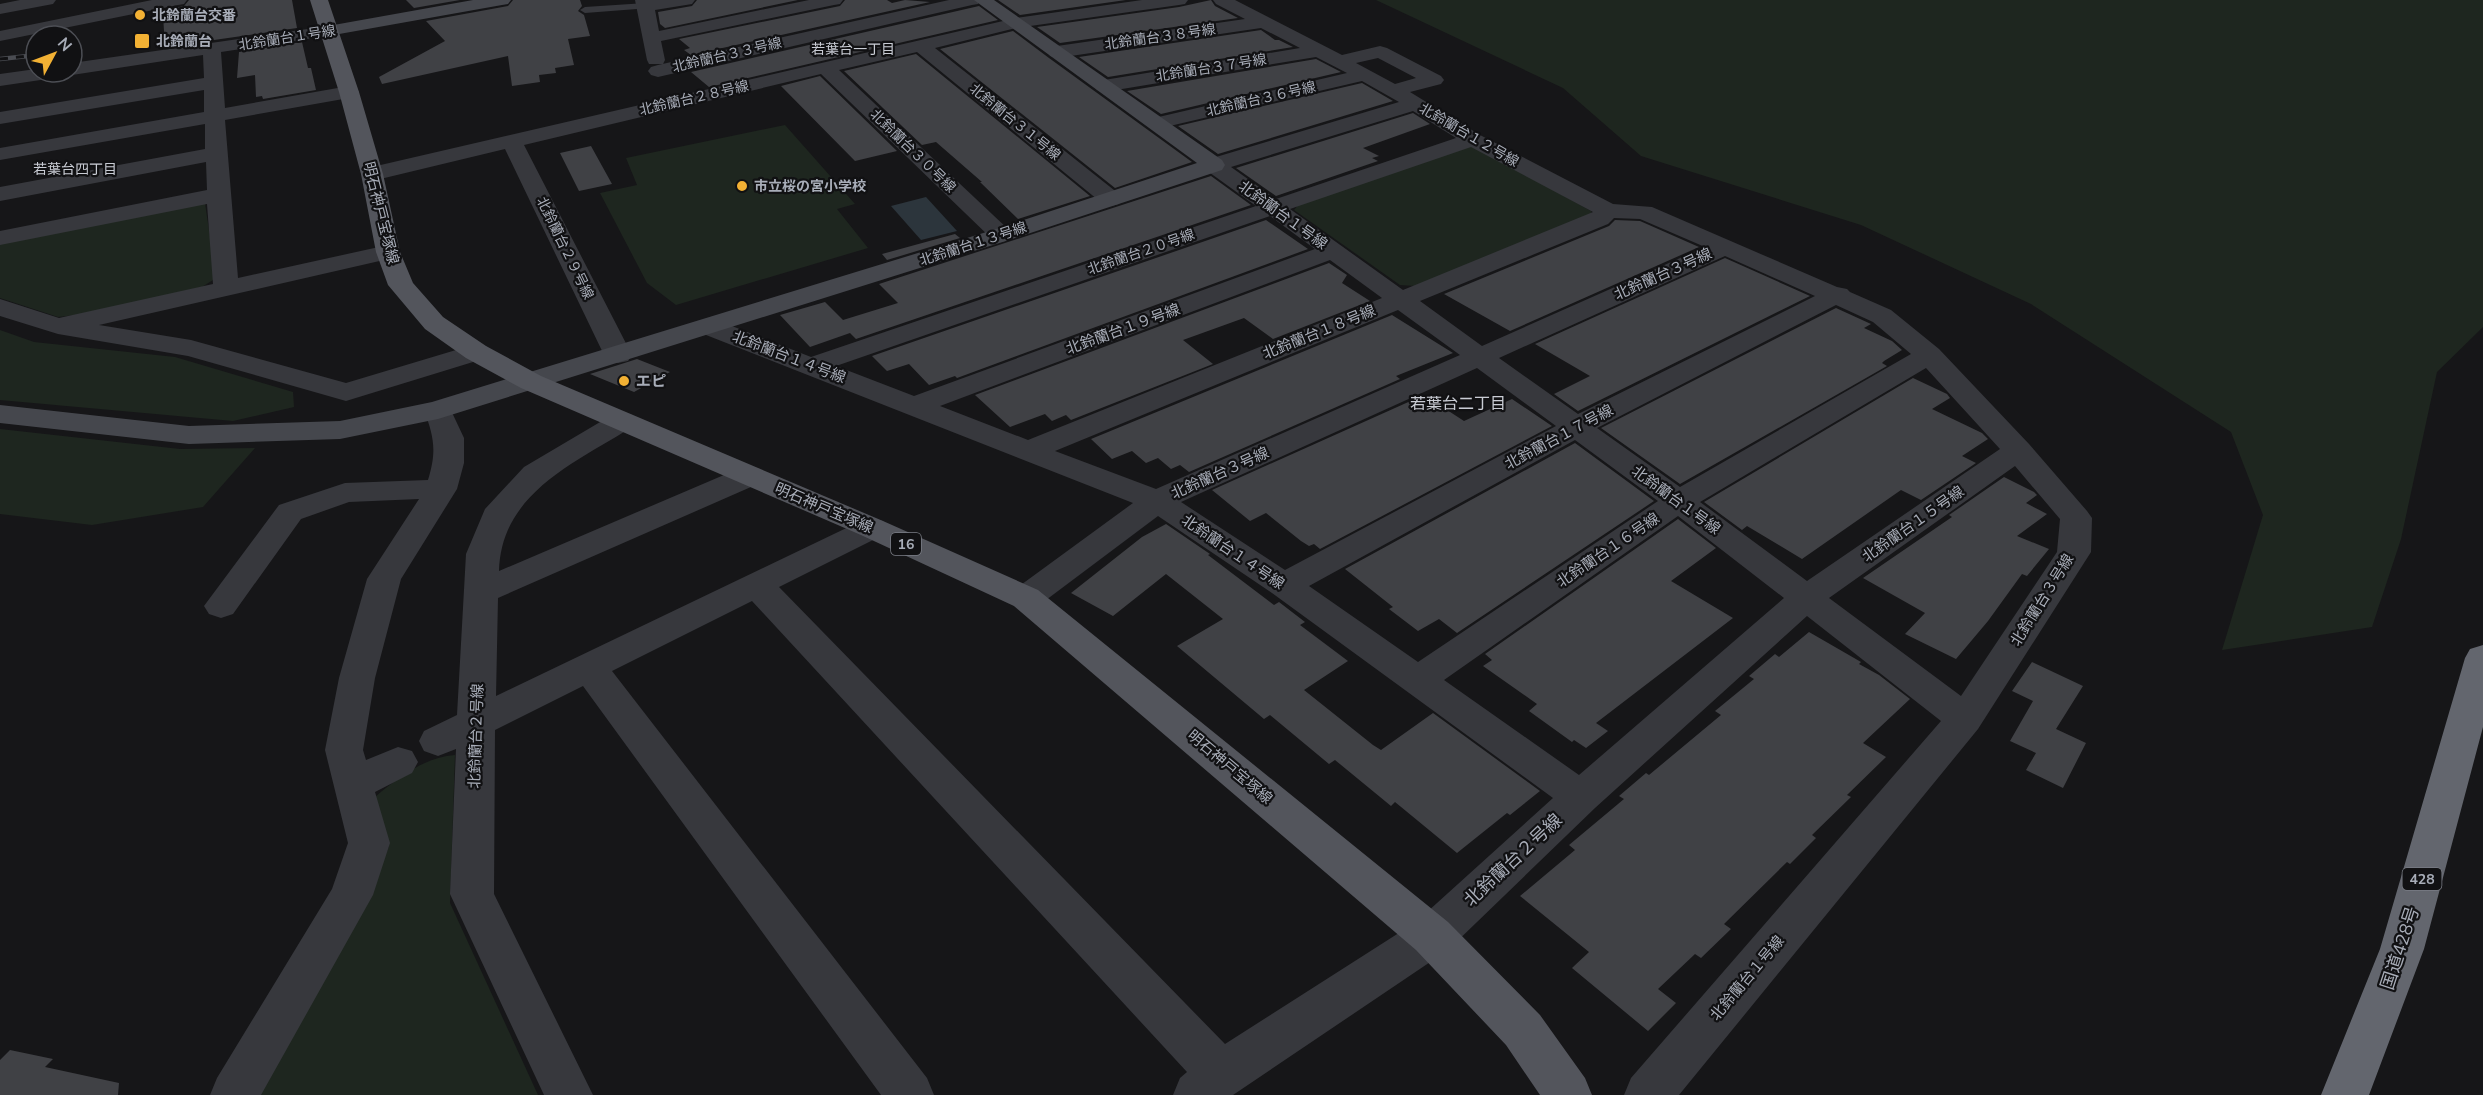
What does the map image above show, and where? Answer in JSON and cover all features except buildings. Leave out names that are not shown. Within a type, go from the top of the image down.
[{"type":"highway","name":"国道428号","points":[[2344,1095],[2402,949],[2483,658]]},
{"type":"main road","name":"明石神戸宝塚線","points":[[319,0],[349,92],[372,174],[388,252],[401,285],[434,323],[476,352],[531,382],[872,528],[1026,598],[1431,936],[1523,1030],[1568,1095]]},
{"type":"street","points":[[0,9],[47,0]]},
{"type":"street","points":[[0,36],[178,0]]},
{"type":"street","name":"北鈴蘭台１号線","points":[[84,67],[328,31],[502,0]]},
{"type":"street","points":[[666,105],[645,3],[686,0]]},
{"type":"street","points":[[652,38],[831,0]]},
{"type":"street","name":"北鈴蘭台３３号線","points":[[658,71],[972,0]]},
{"type":"street","name":"北鈴蘭台１号線","points":[[983,0],[1157,123],[1679,501],[1808,597],[1965,719],[1648,1095]]},
{"type":"street","name":"北鈴蘭台２８号線","points":[[372,174],[1016,23],[1179,0]]},
{"type":"street","name":"北鈴蘭台１２号線","points":[[1222,0],[1393,90],[1473,139],[1608,211],[1644,212],[1725,247]]},
{"type":"street","name":"北鈴蘭台３８号線","points":[[1057,52],[1263,22]]},
{"type":"street","name":"北鈴蘭台３１号線","points":[[920,45],[1111,199]]},
{"type":"street","points":[[212,49],[218,195],[226,289]]},
{"type":"street","name":"北鈴蘭台３７号線","points":[[1104,86],[1318,51]]},
{"type":"street","points":[[1338,62],[1380,51],[1434,80],[1393,90]]},
{"type":"street","name":"北鈴蘭台３０号線","points":[[825,68],[1001,235]]},
{"type":"street","name":"北鈴蘭台３６号線","points":[[1157,123],[1364,75]]},
{"type":"street","points":[[0,80],[24,76]]},
{"type":"street","points":[[0,118],[214,82]]},
{"type":"street","points":[[0,154],[349,92]]},
{"type":"street","name":"北鈴蘭台１３号線","points":[[0,414],[189,435],[340,430],[438,410],[710,327],[1214,165],[1415,104]]},
{"type":"street","name":"北鈴蘭台２０号線","points":[[810,366],[1473,139]]},
{"type":"street","name":"北鈴蘭台２９号線","points":[[512,142],[618,355]]},
{"type":"street","points":[[0,194],[217,153]]},
{"type":"street","points":[[0,238],[218,195]]},
{"type":"street","name":"北鈴蘭台１８号線","points":[[1028,451],[1600,219],[1608,211]]},
{"type":"street","name":"北鈴蘭台３号線","points":[[1026,598],[1157,501],[1725,247],[1838,294],[1882,316],[1929,355],[2018,450],[2076,518],[2074,552],[1965,719]]},
{"type":"street","name":"北鈴蘭台１９号線","points":[[914,406],[1332,251]]},
{"type":"street","points":[[58,326],[388,252]]},
{"type":"street","name":"北鈴蘭台１７号線","points":[[1284,585],[1576,427],[1838,294]]},
{"type":"street","points":[[0,307],[58,326],[191,348],[346,392],[476,352]]},
{"type":"street","name":"北鈴蘭台１４号線","points":[[710,327],[1157,501],[1284,585],[1581,797]]},
{"type":"street","name":"北鈴蘭台１６号線","points":[[1417,681],[1679,501],[1929,355]]},
{"type":"street","points":[[234,1095],[351,895],[369,843],[344,750],[357,678],[384,579],[441,489],[449,464],[449,438],[438,410]]},
{"type":"street","name":"北鈴蘭台２号線","points":[[569,1095],[472,894],[483,555],[501,508],[535,474],[622,421]]},
{"type":"street","name":"北鈴蘭台１５号線","points":[[1808,597],[2018,450]]},
{"type":"street","points":[[481,592],[749,476]]},
{"type":"street","points":[[221,606],[290,512],[345,493],[441,489]]},
{"type":"street","points":[[438,741],[872,528]]},
{"type":"street","points":[[757,585],[1209,1084]]},
{"type":"street","name":"北鈴蘭台２号線","points":[[1209,1084],[1431,936],[1581,797],[1808,597]]},
{"type":"street","points":[[589,667],[910,1095]]},
{"type":"street","points":[[353,785],[398,762]]},
{"type":"lane","points":[[585,10],[645,3]]},
{"type":"shaded area","points":[[1376,0],[2483,0],[2483,327],[2437,372],[2401,539],[2372,627],[2222,650],[2263,515],[2231,432],[2031,304],[1861,225],[1641,156],[1563,88]]},
{"type":"shaded area","points":[[785,125],[855,204],[837,209],[868,248],[676,305],[647,283],[600,193],[637,185],[626,158]]},
{"type":"shaded area","points":[[1466,146],[1475,147],[1591,211],[1592,217],[1415,286],[1400,285],[1294,210],[1300,203]]},
{"type":"shaded area","points":[[926,197],[957,231],[921,240],[891,206]]},
{"type":"shaded area","points":[[205,203],[216,278],[202,287],[85,314],[58,317],[0,298],[0,241]]},
{"type":"shaded area","points":[[0,330],[34,342],[175,357],[293,392],[294,407],[233,421],[0,400]]},
{"type":"shaded area","points":[[0,429],[180,449],[255,448],[203,507],[92,525],[0,514]]},
{"type":"shaded area","points":[[455,755],[450,903],[538,1095],[253,1095],[370,892],[389,846],[374,798],[392,783],[422,764]]},
{"type":"railway","points":[[0,59],[24,56]]},
{"type":"place","name":"北鈴蘭台交番","points":[[140,15]]},
{"type":"place","name":"北鈴蘭台","points":[[142,41]]},
{"type":"place","name":"市立桜の宮小学校","points":[[742,186]]},
{"type":"place","name":"エピ","points":[[624,381]]},
{"type":"district","name":"若葉台一丁目","points":[[853,49]]},
{"type":"district","name":"若葉台四丁目","points":[[75,169]]},
{"type":"district","name":"若葉台二丁目","points":[[1458,404]]}]
